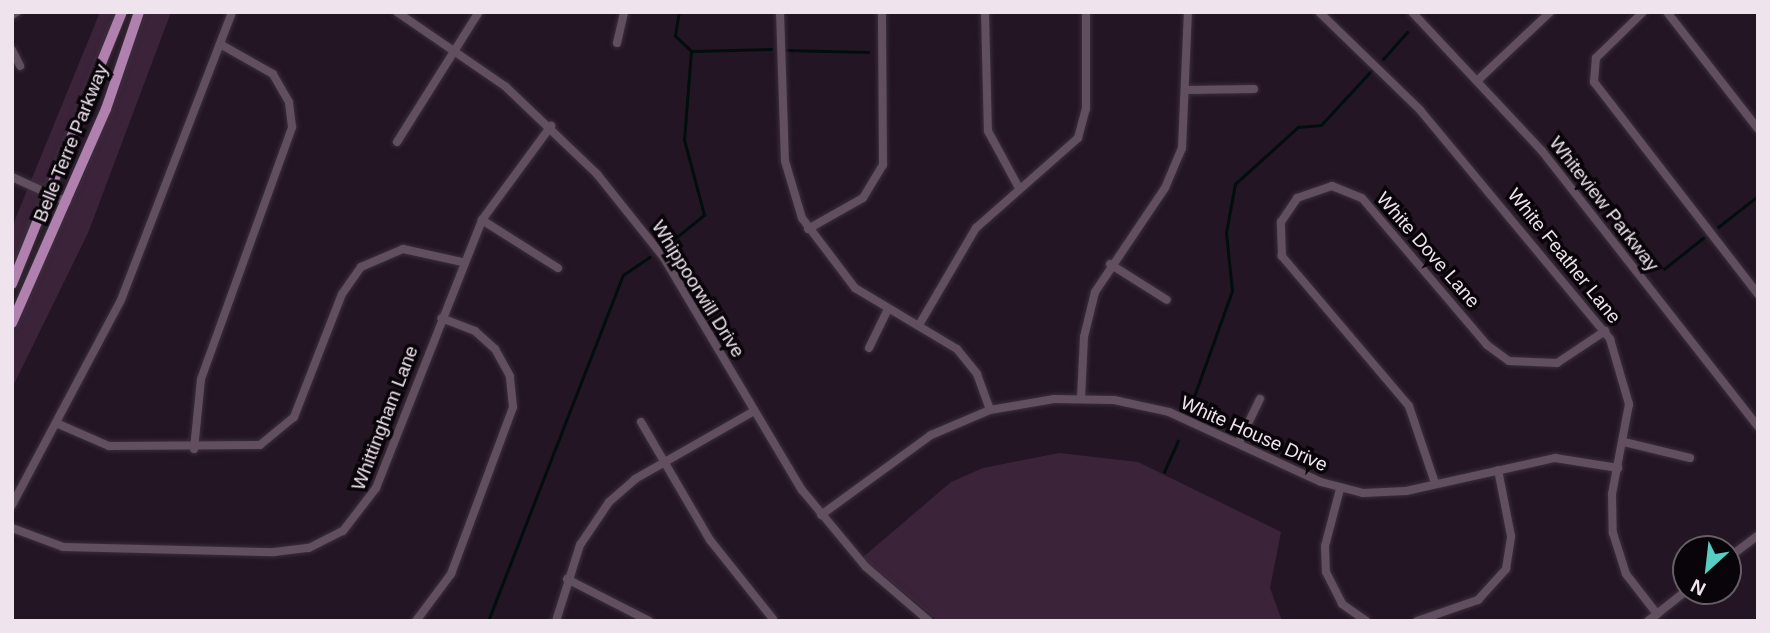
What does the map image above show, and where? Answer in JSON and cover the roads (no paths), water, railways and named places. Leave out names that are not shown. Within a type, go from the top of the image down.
[{"type":"main road","name":"Belle Terre Parkway","points":[[12,284],[52,195],[122,12]]},
{"type":"main road","name":"Belle Terre Parkway","points":[[12,323],[67,202],[139,12]]},
{"type":"street","points":[[12,15],[17,12]]},
{"type":"street","points":[[12,505],[130,279],[232,12]]},
{"type":"street","name":"Whippoorwill Drive","points":[[397,12],[454,48],[551,126],[660,252],[754,411],[821,515],[866,567],[929,621]]},
{"type":"street","points":[[397,142],[479,12]]},
{"type":"street","points":[[617,43],[624,12]]},
{"type":"street","points":[[780,12],[786,167],[808,229],[841,274],[888,309],[919,325],[967,359],[990,410]]},
{"type":"street","points":[[808,229],[863,198],[883,165],[882,12]]},
{"type":"street","points":[[985,12],[988,131],[1018,188]]},
{"type":"street","points":[[919,325],[960,248],[1018,188],[1067,153],[1082,131],[1086,12]]},
{"type":"street","points":[[1081,398],[1087,319],[1110,264],[1173,175],[1188,90],[1188,12]]},
{"type":"street","name":"White Feather Lane","points":[[1320,12],[1408,96],[1605,331],[1626,381],[1624,442],[1611,502],[1614,541],[1630,580],[1657,614]]},
{"type":"street","name":"Whiteview Parkway","points":[[1412,12],[1479,79],[1758,426]]},
{"type":"street","points":[[1479,79],[1550,12]]},
{"type":"street","points":[[1643,12],[1596,58],[1594,82],[1758,294]]},
{"type":"street","points":[[1667,12],[1758,129]]},
{"type":"street","points":[[194,449],[201,379],[292,127],[289,102],[273,74],[220,44]]},
{"type":"street","points":[[12,50],[20,66]]},
{"type":"street","points":[[1188,90],[1254,89]]},
{"type":"street","name":"Whittingham Lane","points":[[12,528],[70,548],[280,552],[328,541],[355,520],[372,496],[462,262],[482,220],[551,126]]},
{"type":"street","points":[[12,177],[67,202]]},
{"type":"street","name":"White Dove Lane","points":[[1435,483],[1409,406],[1282,256],[1281,222],[1297,198],[1332,186],[1362,198],[1488,345],[1509,360],[1551,365],[1605,331]]},
{"type":"street","points":[[482,220],[558,268]]},
{"type":"street","points":[[56,424],[103,445],[194,449],[252,448],[285,428],[342,294],[366,263],[410,249],[462,262]]},
{"type":"street","points":[[1110,264],[1167,300]]},
{"type":"street","points":[[869,348],[888,309]]},
{"type":"street","points":[[416,621],[451,574],[513,407],[510,376],[495,349],[475,331],[441,318]]},
{"type":"street","name":"White House Drive","points":[[821,515],[910,447],[990,410],[1081,398],[1158,409],[1239,442],[1340,489],[1381,494],[1564,458],[1618,468]]},
{"type":"street","points":[[1239,442],[1260,399]]},
{"type":"street","points":[[556,621],[567,579],[603,508],[663,462],[754,411]]},
{"type":"street","points":[[641,422],[710,540],[773,619]]},
{"type":"street","points":[[1624,442],[1690,458]]},
{"type":"street","points":[[1417,621],[1478,600],[1506,569],[1511,536],[1498,470]]},
{"type":"street","points":[[1340,489],[1326,572],[1342,604],[1366,621]]},
{"type":"street","points":[[1742,547],[1758,535]]},
{"type":"street","points":[[567,579],[649,621]]},
{"type":"street","points":[[1648,621],[1672,602]]},
{"type":"waterway","points":[[667,245],[704,215],[684,140],[691,51],[675,36],[679,12]]},
{"type":"waterway","points":[[1383,59],[1407,32]]},
{"type":"waterway","points":[[691,51],[771,49]]},
{"type":"waterway","points":[[786,50],[868,52]]},
{"type":"waterway","points":[[1191,405],[1232,291],[1226,233],[1235,184],[1298,127],[1321,125],[1372,70]]},
{"type":"waterway","points":[[1718,227],[1758,196]]},
{"type":"waterway","points":[[1664,269],[1703,238]]},
{"type":"waterway","points":[[488,621],[623,275],[650,257]]},
{"type":"waterway","points":[[1164,472],[1178,441]]}]
